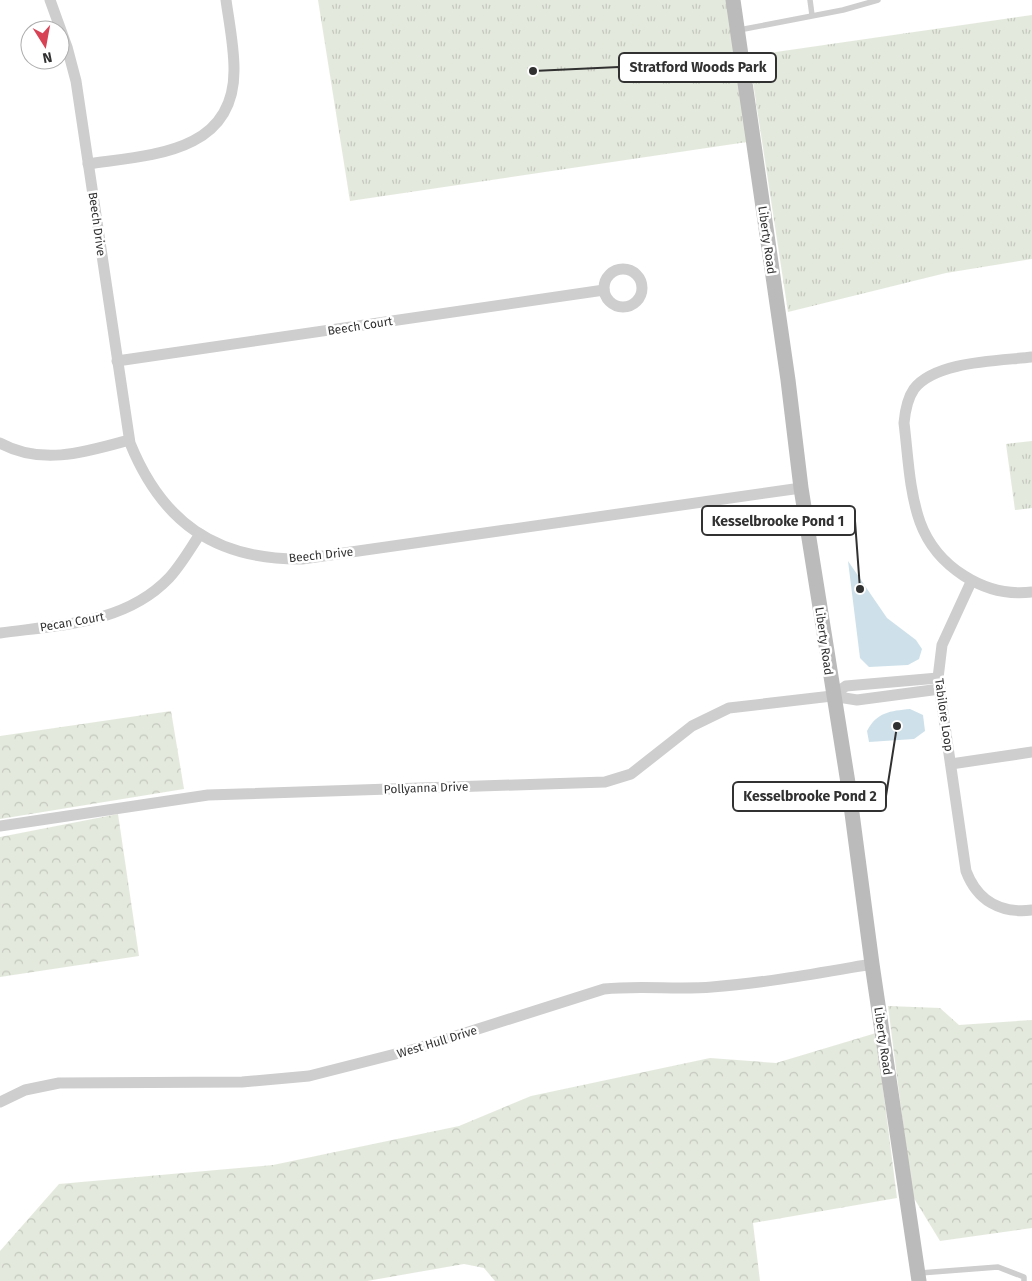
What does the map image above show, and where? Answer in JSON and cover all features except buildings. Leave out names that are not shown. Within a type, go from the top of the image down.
[{"type":"street","name":"Beech Drive","points":[[50,0],[67,47],[76,81],[129,440],[154,491],[168,508],[200,534],[239,551],[260,557],[302,559],[801,488]]},
{"type":"street","points":[[88,164],[170,152],[200,138],[212,127],[226,106],[233,84],[234,58],[226,0]]},
{"type":"street","name":"Liberty Road","points":[[732,0],[788,380],[801,488],[832,696],[848,784],[872,964],[918,1277]]},
{"type":"street","name":"Beech Court","points":[[117,361],[604,290]]},
{"type":"street","points":[[1032,357],[950,368],[933,374],[913,390],[904,423],[915,504],[920,522],[940,555],[971,582],[1007,592],[1032,592]]},
{"type":"street","points":[[0,443],[19,451],[56,456],[76,454],[129,440]]},
{"type":"street","name":"Pecan Court","points":[[0,633],[98,619],[137,603],[169,579],[200,534]]},
{"type":"street","name":"Tabilore Loop","points":[[971,582],[942,645],[939,683],[966,871],[970,882],[978,893],[1000,908],[1010,911],[1032,910]]},
{"type":"street","name":"Pollyanna Drive","points":[[0,826],[208,795],[613,781],[631,774],[692,726],[720,712],[832,696],[846,686],[939,683]]},
{"type":"street","points":[[951,764],[1032,752]]},
{"type":"street","name":"West Hull Drive","points":[[0,1102],[25,1090],[58,1083],[242,1082],[309,1076],[415,1049],[604,989],[624,986],[711,987],[786,978],[872,964]]},
{"type":"lane","points":[[810,0],[812,15]]},
{"type":"lane","points":[[737,30],[878,0]]},
{"type":"lane","points":[[918,1277],[963,1268],[998,1267],[1024,1277],[1024,1281]]},
{"type":"green space","points":[[318,0],[727,0],[747,142],[350,201]]},
{"type":"green space","points":[[1032,15],[1032,259],[946,273],[788,312],[749,56]]},
{"type":"green space","points":[[1032,441],[1032,508],[1015,510],[1006,444]]},
{"type":"green space","points":[[171,711],[184,789],[0,819],[0,736]]},
{"type":"green space","points":[[118,814],[139,956],[0,977],[0,837]]},
{"type":"green space","points":[[888,1006],[940,1008],[959,1025],[1032,1020],[1032,1228],[940,1241],[912,1195]]},
{"type":"green space","points":[[876,1033],[897,1198],[753,1223],[760,1281],[495,1281],[484,1268],[464,1264],[367,1281],[0,1281],[0,1251],[59,1184],[273,1165],[459,1126],[531,1096],[710,1058],[776,1063]]},
{"type":"shaded area","points":[[848,561],[887,618],[916,640],[922,649],[919,659],[908,665],[869,667],[860,658]]},
{"type":"shaded area","points":[[910,709],[923,715],[925,731],[914,739],[869,742],[867,731],[875,720],[890,712]]},
{"type":"place","name":"Stratford Woods Park","points":[[533,71]]},
{"type":"place","name":"Kesselbrooke Pond 1","points":[[860,589]]},
{"type":"place","name":"Kesselbrooke Pond 2","points":[[897,726]]}]
